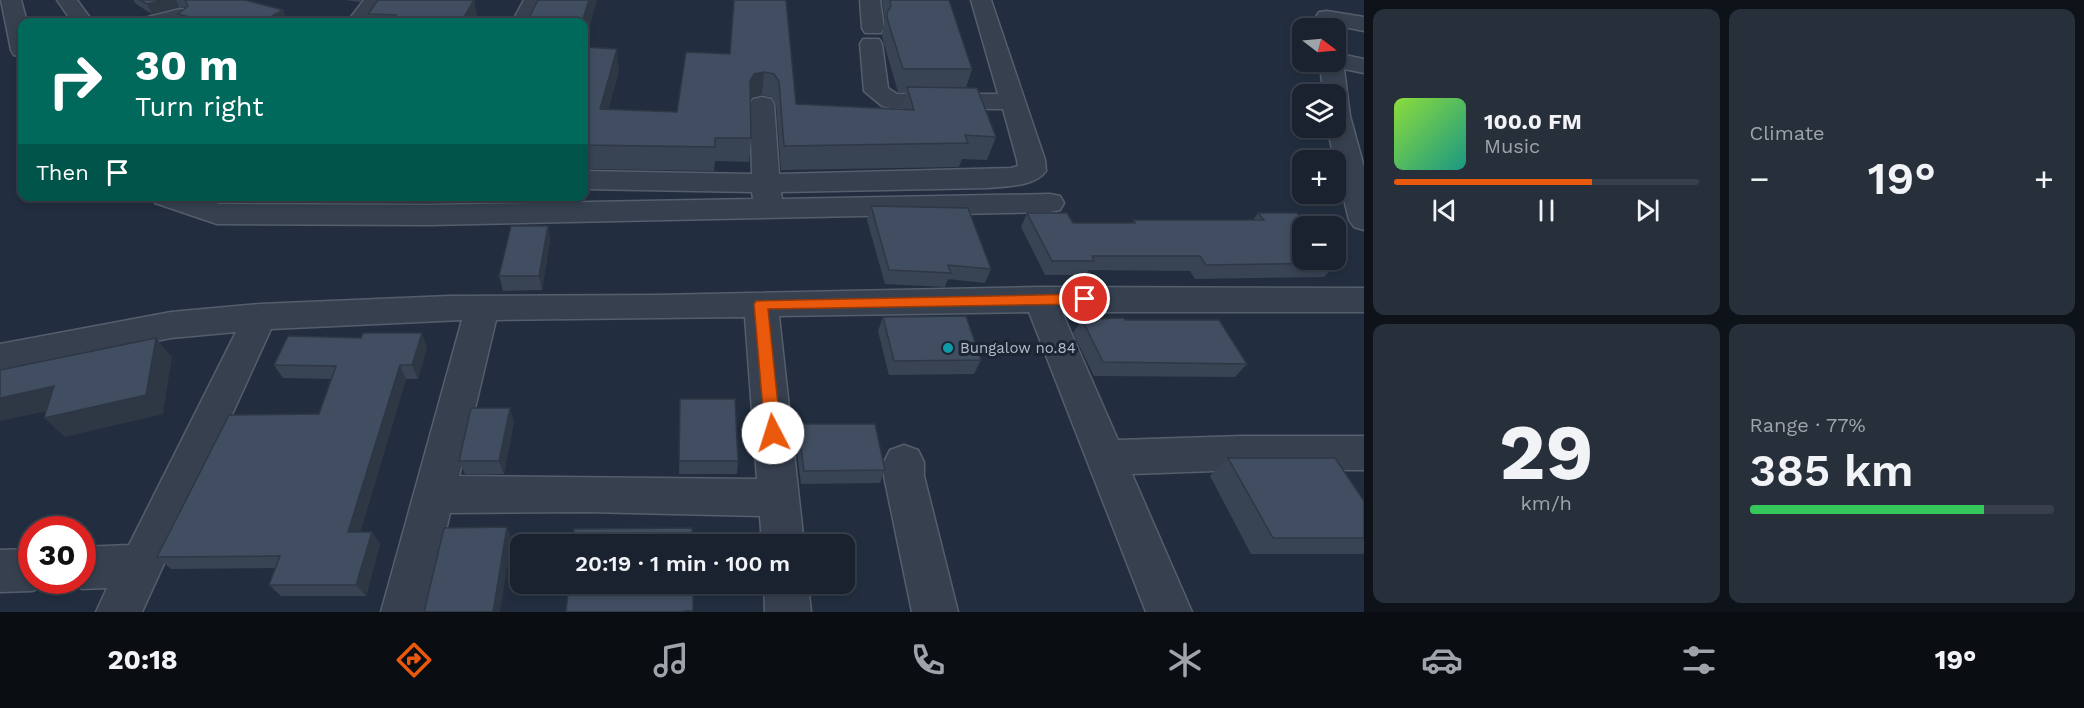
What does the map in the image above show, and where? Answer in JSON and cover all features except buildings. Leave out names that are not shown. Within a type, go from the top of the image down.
[{"type":"street","points":[[11,0],[18,32]]},
{"type":"street","points":[[67,0],[79,18]]},
{"type":"street","points":[[360,18],[375,0]]},
{"type":"street","points":[[524,18],[534,0]]},
{"type":"street","points":[[870,0],[876,90],[891,101],[1011,102]]},
{"type":"street","points":[[179,201],[217,214],[767,196],[1014,177],[1032,171],[1031,160],[981,0]]},
{"type":"street","points":[[170,18],[180,15]]},
{"type":"street","points":[[1327,15],[1364,24]]},
{"type":"street","points":[[1346,63],[1364,66]]},
{"type":"street","points":[[762,104],[767,196]]},
{"type":"street","points":[[1346,110],[1364,122]]},
{"type":"street","points":[[1345,138],[1359,187],[1364,220]]},
{"type":"street","points":[[588,180],[767,196],[1050,203]]},
{"type":"street","points":[[0,358],[171,325],[260,317],[482,308],[1040,299],[1364,300]]},
{"type":"street","points":[[1040,299],[1169,612]]},
{"type":"street","points":[[761,304],[782,534]]},
{"type":"street","points":[[404,612],[482,308]]},
{"type":"street","points":[[120,612],[260,317]]},
{"type":"street","points":[[1105,458],[1242,453],[1364,453]]},
{"type":"street","points":[[904,462],[904,476],[935,612]]},
{"type":"street","points":[[434,495],[587,494],[778,498]]},
{"type":"street","points":[[96,568],[142,566]]},
{"type":"street","points":[[0,571],[18,570]]},
{"type":"street","points":[[787,594],[788,612]]},
{"type":"place","name":"Bungalow no.84","points":[[948,348]]},
{"type":"route","points":[[773,433],[761,304],[1085,299]]}]
